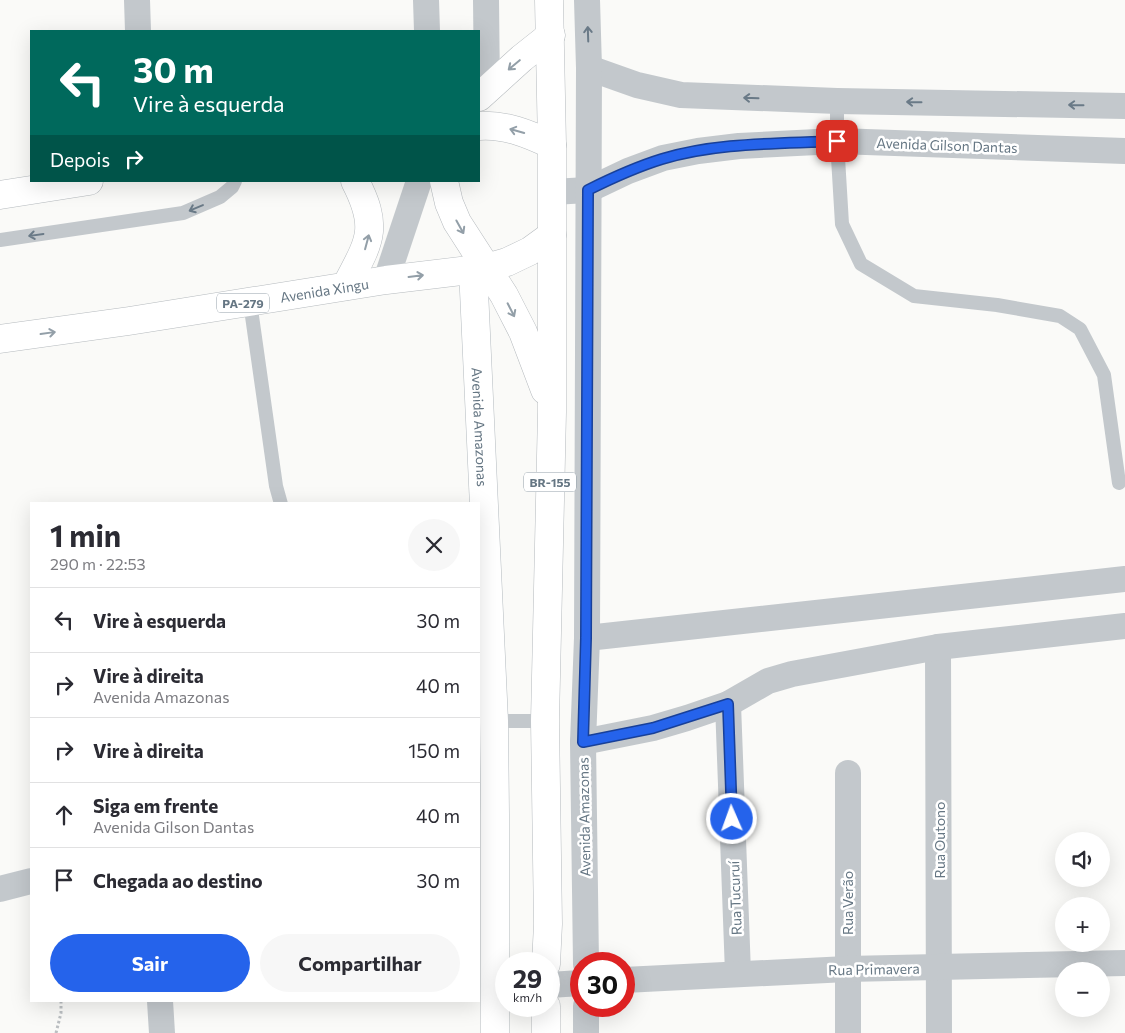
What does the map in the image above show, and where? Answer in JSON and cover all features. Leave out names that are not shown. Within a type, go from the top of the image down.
[{"type":"main road","name":"BR-155","points":[[547,952],[548,924],[545,720],[552,412],[550,0]]},
{"type":"main road","points":[[483,92],[551,35]]},
{"type":"main road","points":[[480,126],[510,129],[529,134],[552,145]]},
{"type":"main road","points":[[0,195],[83,182]]},
{"type":"main road","points":[[346,286],[365,251],[369,235],[368,211],[355,182]]},
{"type":"main road","points":[[444,182],[448,203],[479,268],[504,295],[523,332],[552,412]]},
{"type":"main road","name":"Avenida Xingu","points":[[0,339],[386,280],[479,268],[507,262],[530,252],[552,235]]},
{"type":"main road","name":"Avenida Amazonas","points":[[479,268],[487,814],[495,1033]]},
{"type":"main road","points":[[546,1017],[546,1033]]},
{"type":"street","points":[[137,0],[138,30]]},
{"type":"street","points":[[426,0],[427,30]]},
{"type":"street","points":[[483,92],[486,0]]},
{"type":"street","points":[[587,0],[589,68],[638,85],[681,95],[837,101],[1125,106]]},
{"type":"street","name":"Avenida Amazonas","points":[[586,952],[583,742],[586,638],[589,68]]},
{"type":"street","name":"Avenida Gilson Dantas","points":[[588,190],[628,171],[663,158],[739,146],[837,141],[1125,151]]},
{"type":"street","points":[[386,280],[419,182]]},
{"type":"street","points":[[552,192],[588,190]]},
{"type":"street","points":[[586,638],[1125,579]]},
{"type":"street","points":[[583,742],[653,728],[728,704],[768,681],[792,674],[938,647],[1125,626]]},
{"type":"street","name":"Rua Outono","points":[[938,647],[939,1033]]},
{"type":"street","name":"Rua Tucuruí","points":[[728,704],[738,973]]},
{"type":"street","name":"Rua Verão","points":[[848,773],[848,1033]]},
{"type":"street","points":[[0,889],[30,881]]},
{"type":"street","name":"Rua Primavera","points":[[635,979],[847,969],[1125,963]]},
{"type":"street","points":[[160,1002],[162,1033]]},
{"type":"street","points":[[586,1017],[586,1033]]},
{"type":"lane","points":[[837,101],[837,141],[842,224],[861,264],[914,296],[997,305],[1060,316],[1080,329],[1104,375],[1119,483]]},
{"type":"lane","points":[[0,240],[183,213],[220,198],[232,187],[234,182]]},
{"type":"lane","points":[[250,302],[276,486],[280,502]]},
{"type":"lane","points":[[486,719],[545,720]]},
{"type":"path","points":[[56,1033],[61,1012],[61,1002]]},
{"type":"route","points":[[732,819],[728,704],[653,728],[583,742],[586,638],[588,190],[628,171],[663,158],[698,151],[739,146],[837,141]]}]
